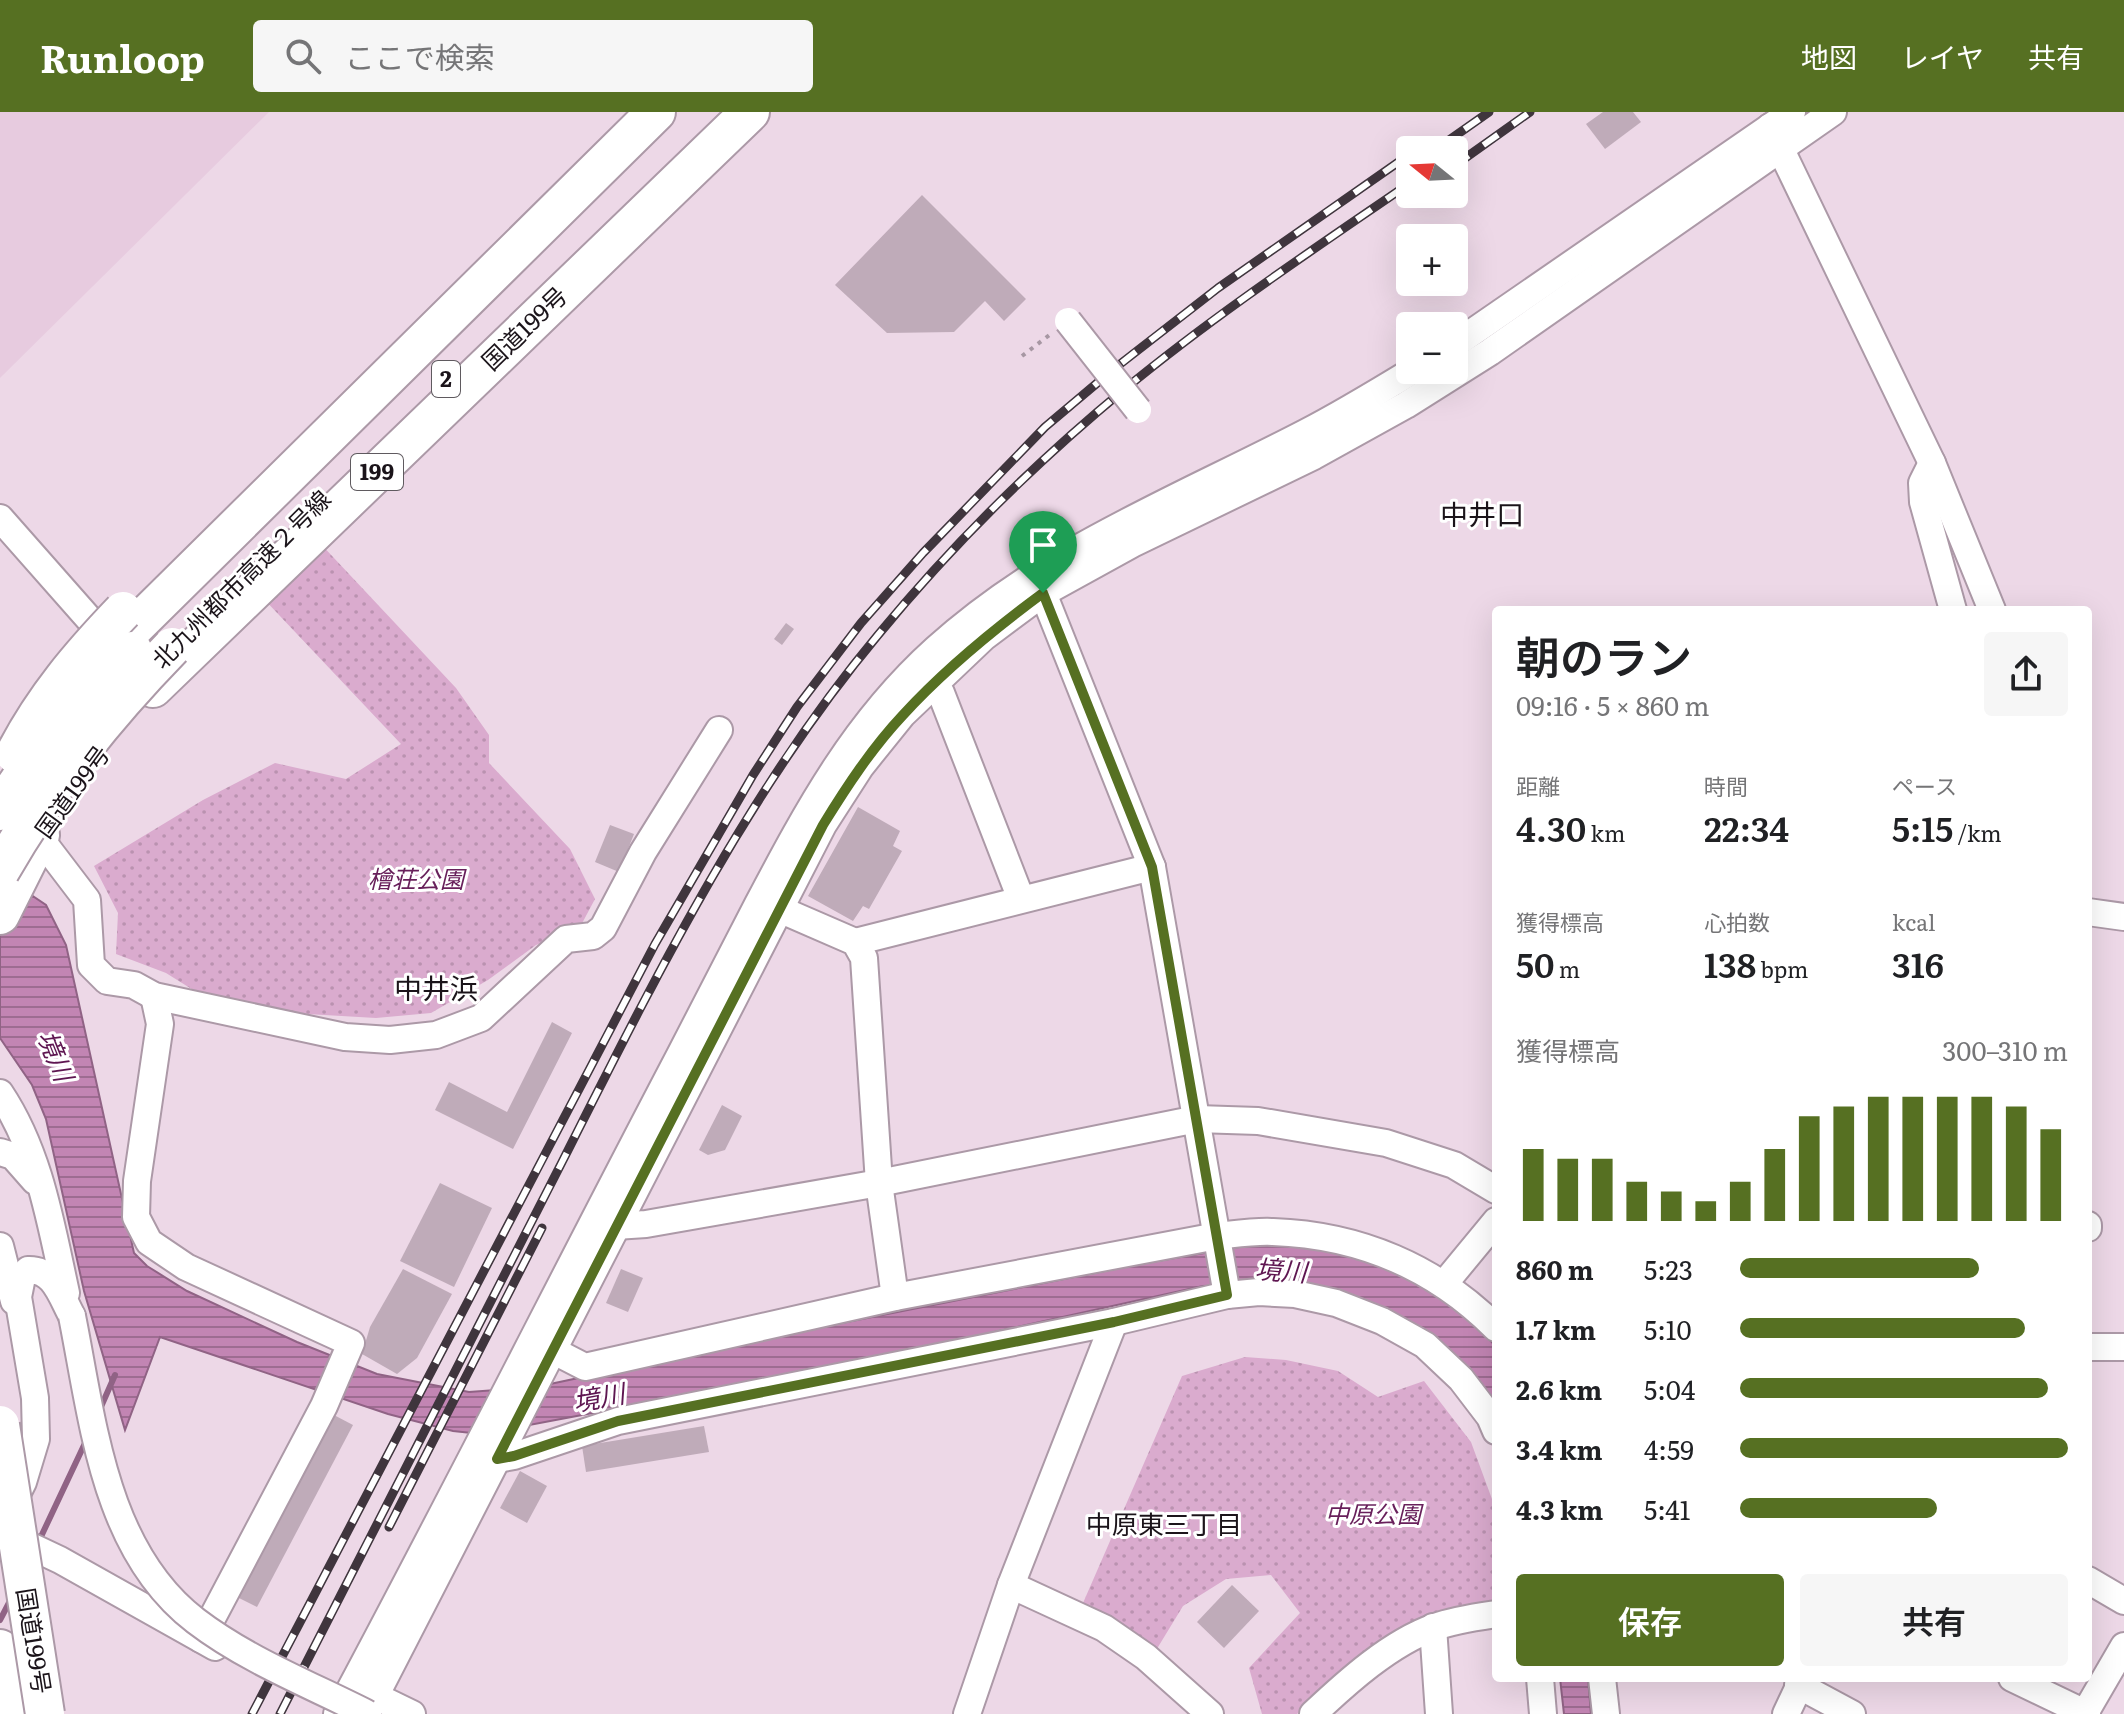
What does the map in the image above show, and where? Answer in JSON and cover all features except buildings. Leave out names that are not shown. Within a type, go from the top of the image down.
[{"type":"highway","points":[[0,785],[26,734],[73,664],[527,210],[643,112]]},
{"type":"highway","name":"199","points":[[0,799],[43,728],[113,646],[656,112]]},
{"type":"highway","name":"北九州都市高速２号線","points":[[23,854],[30,819],[165,636],[685,112]]},
{"type":"highway","name":"北九州都市高速２号線","points":[[0,810],[44,747],[94,689],[165,636],[719,112]]},
{"type":"highway","name":"国道199号","points":[[0,915],[23,854],[80,776],[152,690],[750,112]]},
{"type":"highway","name":"国道199号","points":[[0,1425],[45,1714]]},
{"type":"highway","points":[[0,1649],[5,1714]]},
{"type":"street","points":[[494,1447],[513,1379],[769,904],[861,766],[902,715],[984,637],[1043,593],[1121,549],[1314,456],[1406,405],[1490,352],[1775,138],[1792,112]]},
{"type":"street","points":[[1468,336],[1775,138],[1833,112]]},
{"type":"street","points":[[1775,138],[1932,463],[1990,606]]},
{"type":"street","points":[[1068,321],[1138,410]]},
{"type":"street","points":[[356,1709],[494,1447],[546,1362],[615,1226],[769,904],[813,800],[842,755],[887,698],[935,649],[1034,573],[1115,526],[1307,432],[1396,380]]},
{"type":"street","points":[[1932,463],[1922,483],[1923,502],[1952,606]]},
{"type":"street","points":[[0,518],[152,690]]},
{"type":"street","points":[[1043,593],[1152,867],[1227,1292]]},
{"type":"street","points":[[934,684],[941,693],[1021,899]]},
{"type":"street","points":[[0,810],[23,854],[87,900],[91,965],[107,981],[134,985],[154,996],[345,1037],[390,1040],[436,1035],[481,1018],[566,939],[593,936],[603,928],[643,852],[719,730]]},
{"type":"street","points":[[855,942],[1152,867]]},
{"type":"street","points":[[769,904],[855,942],[864,958],[879,1183],[895,1297]]},
{"type":"street","points":[[2092,913],[2124,917]]},
{"type":"street","points":[[154,996],[160,1024],[137,1181],[136,1217],[149,1242],[186,1267],[351,1343],[324,1406],[201,1639]]},
{"type":"street","points":[[0,1093],[15,1115],[44,1194],[109,1487],[123,1526],[144,1563],[168,1594],[195,1620],[233,1645],[356,1709],[412,1714]]},
{"type":"street","points":[[615,1226],[646,1224],[879,1183],[1197,1119],[1258,1121],[1386,1143],[1454,1165],[1492,1188]]},
{"type":"street","points":[[0,1152],[13,1156],[22,1164],[44,1194]]},
{"type":"street","points":[[1444,1284],[1492,1226]]},
{"type":"street","points":[[546,1362],[585,1367],[895,1297],[1271,1231],[1358,1243],[1405,1262],[1475,1306],[1492,1324]]},
{"type":"street","points":[[0,1246],[25,1344]]},
{"type":"street","points":[[72,1316],[50,1276],[39,1270],[28,1270],[18,1287],[35,1398],[36,1439],[23,1482],[0,1530],[233,1656]]},
{"type":"street","points":[[494,1447],[514,1456],[618,1421],[1114,1322],[1227,1292],[1295,1294],[1336,1303],[1382,1321],[1425,1345],[1461,1379],[1492,1422]]},
{"type":"street","points":[[971,1713],[1011,1585],[1114,1322]]},
{"type":"street","points":[[2092,1347],[2124,1347]]},
{"type":"street","points":[[2092,1582],[2124,1601]]},
{"type":"street","points":[[1011,1585],[1104,1628],[1146,1657],[1210,1714]]},
{"type":"street","points":[[1313,1714],[1346,1683],[1385,1654],[1433,1627],[1492,1615]]},
{"type":"street","points":[[1433,1627],[1439,1714]]},
{"type":"street","points":[[2020,1682],[2086,1713],[2124,1646]]},
{"type":"street","points":[[1540,1682],[1543,1714]]},
{"type":"street","points":[[1602,1682],[1606,1714]]},
{"type":"street","points":[[1786,1714],[1800,1682]]},
{"type":"street","points":[[1802,1682],[1852,1714]]},
{"type":"street","points":[[1346,1683],[1347,1714]]},
{"type":"path","points":[[1022,356],[1068,321]]},
{"type":"shaded area","points":[[0,112],[269,112],[0,378]]},
{"type":"green space","name":"檜荘公園","points":[[318,541],[456,688],[489,735],[489,763],[570,849],[595,899],[579,929],[536,945],[488,980],[431,1013],[376,1018],[307,1014],[198,993],[166,973],[116,954],[118,913],[94,866],[203,800],[275,763],[346,779],[401,744],[262,597]]},
{"type":"green space","name":"中原公園","points":[[1245,1357],[1286,1360],[1338,1371],[1378,1397],[1424,1381],[1471,1442],[1492,1499],[1492,1603],[1385,1640],[1344,1668],[1297,1714],[1262,1714],[1249,1668],[1300,1613],[1271,1575],[1226,1579],[1183,1606],[1155,1652],[1083,1603],[1182,1376]]},
{"type":"water","name":"境川","points":[[0,874],[46,905],[66,945],[134,1253],[147,1266],[187,1291],[297,1342],[377,1374],[469,1392],[536,1387],[1140,1264],[1251,1245],[1305,1245],[1390,1265],[1473,1320],[1492,1342],[1492,1413],[1357,1301],[1317,1285],[1285,1284],[1203,1286],[831,1368],[481,1434],[453,1431],[388,1414],[160,1337],[125,1430],[84,1291],[46,1119],[32,1085],[0,1038]]},
{"type":"water","points":[[1560,1682],[1588,1682],[1591,1714],[1564,1714]]},
{"type":"waterway","points":[[100,1409],[115,1375]]},
{"type":"waterway","points":[[38,1543],[86,1441]]},
{"type":"waterway","points":[[0,1620],[12,1597]]},
{"type":"railway","points":[[1455,136],[1489,112]]},
{"type":"railway","points":[[1468,156],[1530,112]]},
{"type":"railway","points":[[252,1714],[655,944],[753,775],[797,707],[861,623],[923,553],[1045,427],[1218,288],[1396,164]]},
{"type":"railway","points":[[280,1714],[666,960],[743,825],[830,696],[935,569],[1060,445],[1195,334],[1396,193]]},
{"type":"railway","points":[[389,1527],[542,1228]]},
{"type":"district","name":"中井口","points":[[1482,515]]},
{"type":"district","name":"中井浜","points":[[436,989]]},
{"type":"district","name":"中原東三丁目","points":[[1164,1525]]},
{"type":"route","points":[[1043,593],[1152,867],[1227,1295],[1114,1322],[618,1421],[497,1459],[823,825],[861,766],[902,715],[984,637],[1043,593]]}]
